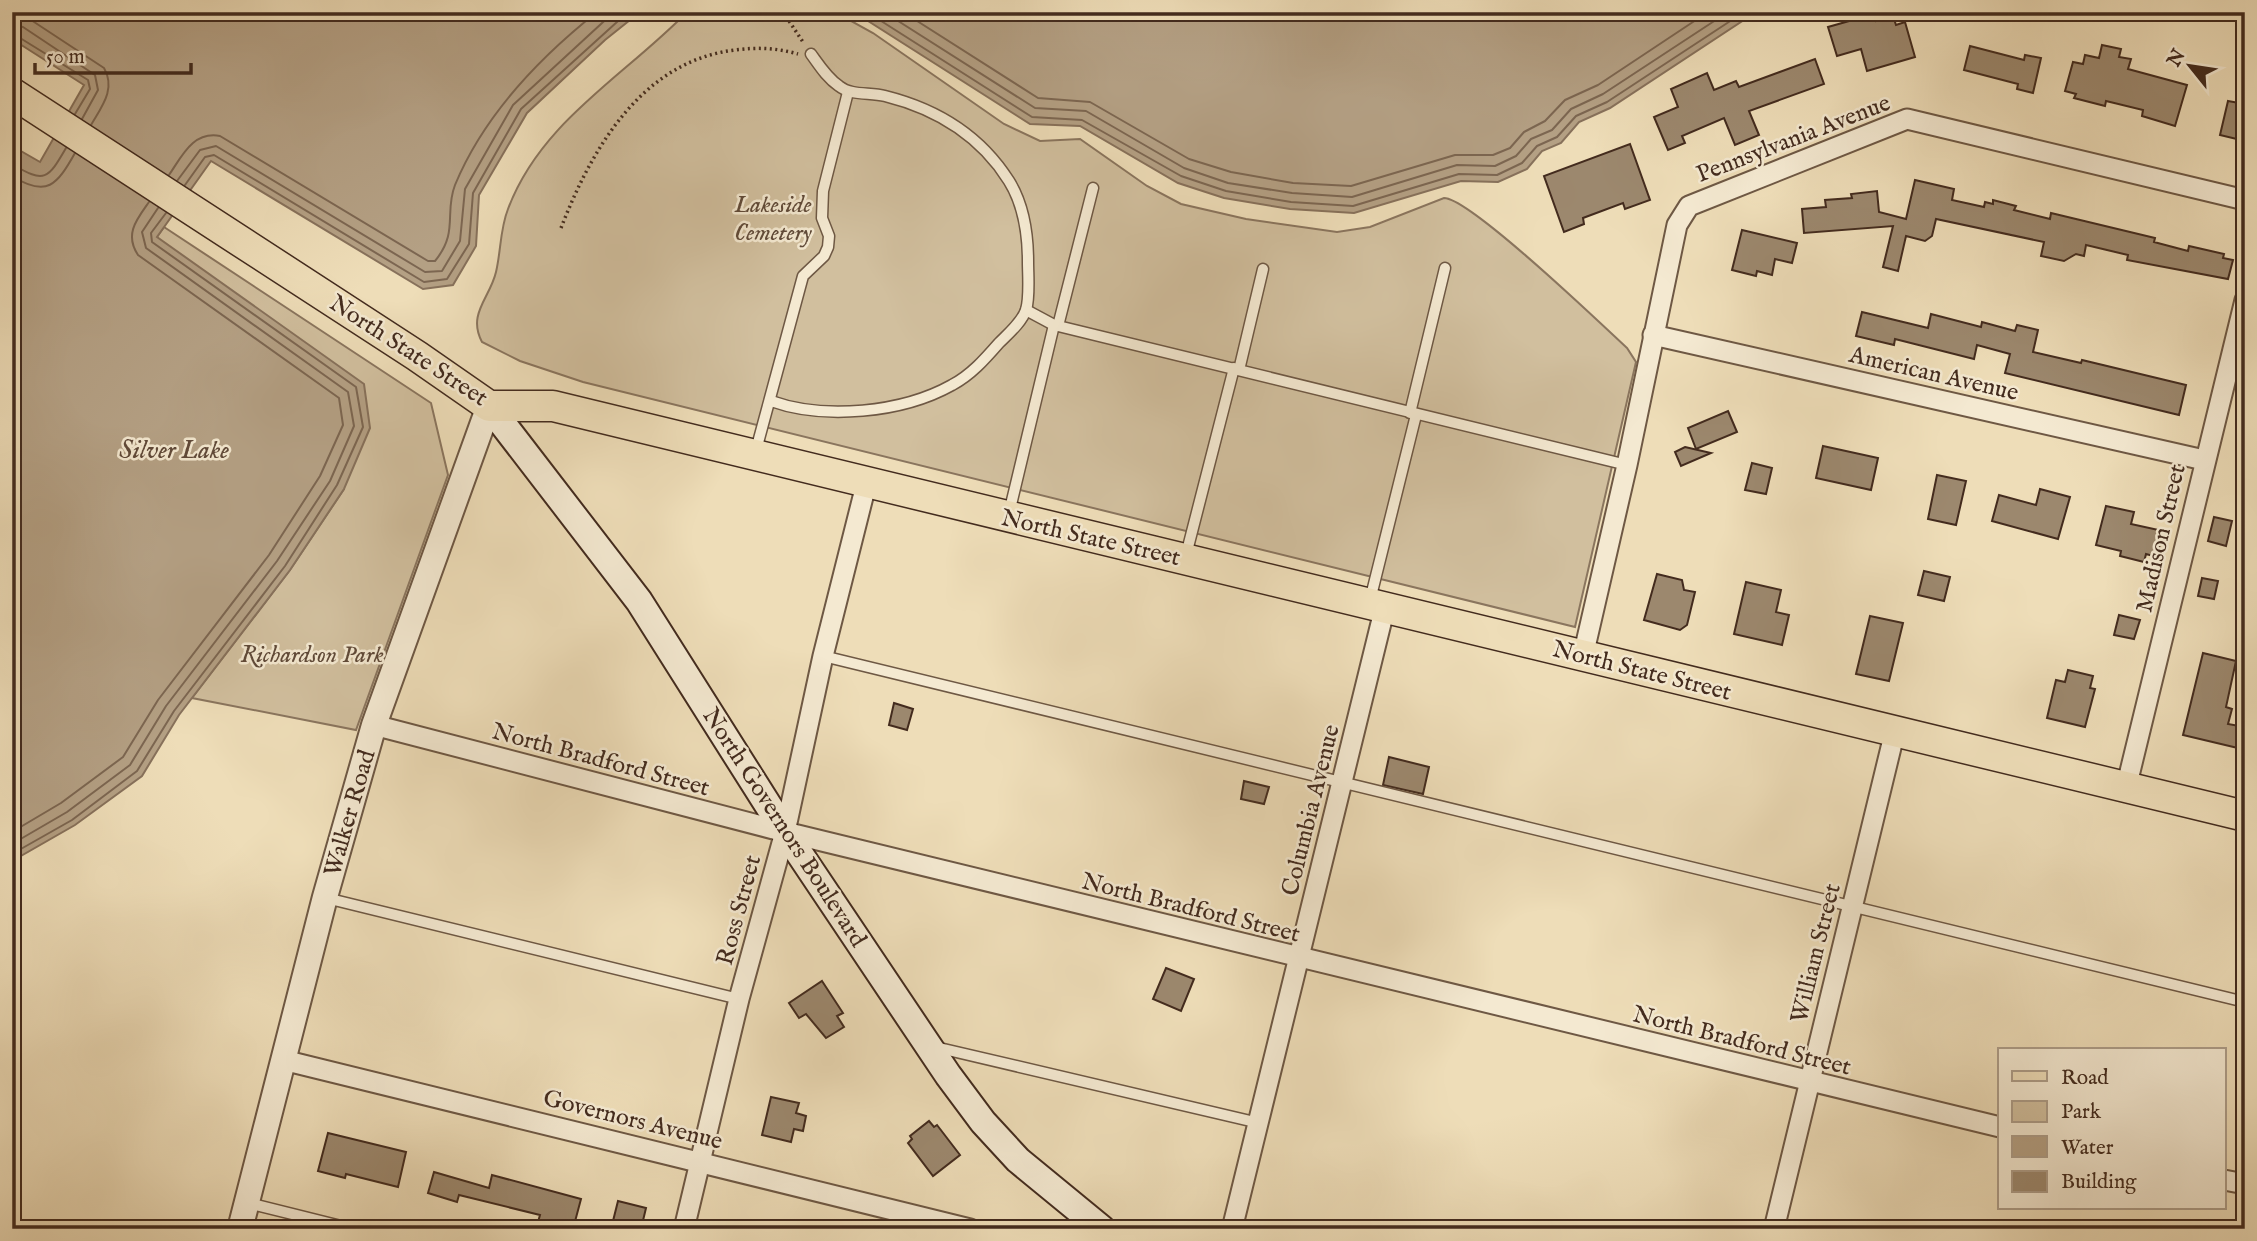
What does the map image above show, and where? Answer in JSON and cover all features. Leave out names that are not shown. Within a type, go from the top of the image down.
[{"type":"main road","name":"North State Street","points":[[12,93],[489,406],[553,406],[2245,816]]},
{"type":"main road","name":"North Governors Boulevard","points":[[489,406],[639,601],[785,832],[927,1045],[983,1122],[1018,1160],[1058,1196],[1102,1229]]},
{"type":"street","name":"Pennsylvania Avenue","points":[[1583,656],[1627,465],[1676,225],[1689,206],[1894,121],[1920,121],[2245,200]]},
{"type":"street","name":"Madison Street","points":[[2126,788],[2245,300]]},
{"type":"street","name":"American Avenue","points":[[1653,335],[2204,460]]},
{"type":"street","name":"Walker Road","points":[[240,1229],[325,897],[374,724],[489,406]]},
{"type":"street","name":"Ross Street","points":[[684,1229],[739,999],[785,832],[823,656],[867,481]]},
{"type":"street","name":"Columbia Avenue","points":[[1232,1229],[1342,782],[1377,606]]},
{"type":"street","name":"North Bradford Street","points":[[374,724],[785,832],[1998,1127]]},
{"type":"street","name":"William Street","points":[[1774,1229],[1895,731]]},
{"type":"street","name":"Governors Avenue","points":[[283,1060],[970,1229]]},
{"type":"street","points":[[2226,1180],[2245,1184]]},
{"type":"lane","points":[[771,401],[803,409],[844,410],[885,407],[930,396],[961,380],[984,361],[1026,310],[1028,243],[1024,220],[1017,197],[994,159],[965,131],[930,111],[885,96],[848,92],[839,87],[813,57]]},
{"type":"lane","points":[[755,454],[803,276],[824,256],[828,247],[829,236],[822,218],[823,191],[848,92]]},
{"type":"lane","points":[[1008,517],[1093,188]]},
{"type":"lane","points":[[1377,606],[1413,414],[1445,268]]},
{"type":"lane","points":[[1185,559],[1263,269]]},
{"type":"lane","points":[[1026,310],[1056,325],[1627,465]]},
{"type":"lane","points":[[823,656],[2245,1002]]},
{"type":"lane","points":[[325,897],[739,999]]},
{"type":"lane","points":[[927,1045],[1258,1123]]},
{"type":"lane","points":[[247,1203],[353,1229]]},
{"type":"path","points":[[783,12],[813,57]]},
{"type":"path","points":[[561,228],[584,173],[603,140],[645,91],[668,73],[690,61],[719,52],[745,49],[772,48],[813,57]]},
{"type":"green space","name":"Lakeside Cemetery","points":[[687,12],[835,12],[873,33],[1004,124],[1040,141],[1080,139],[1147,186],[1181,204],[1246,219],[1337,232],[1370,227],[1444,198],[1458,203],[1480,218],[1591,314],[1627,348],[1636,362],[1575,627],[583,382],[520,361],[482,342],[478,332],[478,314],[496,272],[505,217],[523,178],[541,150],[563,125]]},
{"type":"green space","name":"Richardson Park","points":[[164,227],[431,403],[448,475],[356,730],[192,698],[290,570],[344,489],[157,237]]},
{"type":"water","name":"Silver Lake","points":[[12,12],[640,12],[605,40],[527,113],[479,195],[476,246],[453,285],[423,289],[211,161],[157,237],[364,384],[370,428],[344,489],[290,570],[179,715],[142,776],[75,825],[12,861],[12,146],[40,162],[84,85],[12,39]]},
{"type":"water","points":[[854,12],[1756,12],[1610,108],[1579,122],[1561,143],[1542,151],[1527,169],[1498,182],[1461,181],[1354,213],[1290,209],[1224,198],[1178,183],[1080,126],[1030,124]]},
{"type":"building","points":[[1874,14],[1876,21],[1893,16],[1896,25],[1905,22],[1915,57],[1867,71],[1861,49],[1837,56],[1828,27]]},
{"type":"building","points":[[2102,45],[2121,49],[2119,57],[2131,59],[2128,69],[2187,85],[2175,126],[2142,116],[2143,110],[2106,101],[2105,106],[2074,98],[2076,94],[2065,91],[2073,62],[2083,64],[2085,55],[2099,58]]},
{"type":"building","points":[[1970,46],[2024,60],[2025,55],[2041,58],[2033,93],[2017,89],[2018,84],[1964,70]]},
{"type":"building","points":[[1815,59],[1824,84],[1749,111],[1759,135],[1735,145],[1724,118],[1682,136],[1685,143],[1668,150],[1654,117],[1678,107],[1671,89],[1707,73],[1714,90],[1736,81],[1739,87]]},
{"type":"building","points":[[2228,101],[2245,104],[2245,141],[2220,135]]},
{"type":"building","points":[[1630,144],[1650,200],[1625,209],[1623,203],[1583,218],[1584,224],[1564,232],[1544,176]]},
{"type":"building","points":[[1915,180],[1954,189],[1952,200],[1984,207],[1985,202],[1993,204],[1993,200],[2016,206],[2014,210],[2050,219],[2051,213],[2155,238],[2154,242],[2188,251],[2189,246],[2224,254],[2223,258],[2233,260],[2228,279],[2127,260],[2128,255],[2086,245],[2084,256],[2076,254],[2064,261],[2041,256],[2044,242],[1936,219],[1932,236],[1925,241],[1906,236],[1898,271],[1883,267],[1893,226],[1804,233],[1802,209],[1826,207],[1825,200],[1852,198],[1851,194],[1877,191],[1879,212],[1906,219]]},
{"type":"building","points":[[1742,230],[1797,243],[1792,263],[1775,259],[1772,275],[1757,271],[1756,276],[1732,270]]},
{"type":"building","points":[[1862,312],[1928,328],[1931,314],[1981,327],[1982,322],[2015,331],[2017,325],[2038,330],[2033,352],[2081,363],[2082,360],[2186,385],[2179,415],[2005,373],[2010,354],[1977,345],[1974,359],[1895,339],[1894,345],[1856,336]]},
{"type":"building","points":[[1728,411],[1737,432],[1696,449],[1688,428]]},
{"type":"building","points":[[1823,446],[1878,458],[1871,490],[1816,478]]},
{"type":"building","points":[[1685,447],[1711,453],[1681,466],[1675,452]]},
{"type":"building","points":[[1752,463],[1772,468],[1766,494],[1745,490]]},
{"type":"building","points":[[1937,475],[1966,481],[1956,525],[1928,519]]},
{"type":"building","points":[[2040,489],[2070,497],[2058,539],[1992,521],[1999,495],[2036,505]]},
{"type":"building","points":[[2106,506],[2134,512],[2131,524],[2163,531],[2157,557],[2146,554],[2144,562],[2120,556],[2121,551],[2096,545]]},
{"type":"building","points":[[2214,517],[2232,521],[2226,546],[2208,541]]},
{"type":"building","points":[[1924,571],[1950,577],[1944,601],[1918,595]]},
{"type":"building","points":[[1657,574],[1682,580],[1684,590],[1695,592],[1687,625],[1680,630],[1644,620]]},
{"type":"building","points":[[2202,578],[2218,581],[2214,599],[2198,596]]},
{"type":"building","points":[[1746,582],[1781,590],[1776,612],[1789,615],[1782,645],[1734,634]]},
{"type":"building","points":[[2119,615],[2140,620],[2134,639],[2114,635]]},
{"type":"building","points":[[1870,616],[1903,623],[1889,681],[1856,674]]},
{"type":"building","points":[[2203,653],[2236,661],[2226,707],[2232,709],[2228,724],[2245,727],[2242,749],[2183,735]]},
{"type":"building","points":[[2068,670],[2093,676],[2090,688],[2095,689],[2085,727],[2047,718],[2056,680],[2065,682]]},
{"type":"building","points":[[894,703],[913,709],[907,730],[889,725]]},
{"type":"building","points":[[1389,757],[1429,767],[1423,794],[1383,785]]},
{"type":"building","points":[[1244,781],[1269,787],[1264,804],[1241,799]]},
{"type":"building","points":[[1166,968],[1194,979],[1181,1011],[1153,999]]},
{"type":"building","points":[[822,981],[843,1013],[837,1016],[844,1027],[826,1038],[806,1014],[799,1018],[789,1003]]},
{"type":"building","points":[[771,1097],[799,1103],[796,1113],[806,1116],[803,1131],[794,1129],[791,1142],[762,1135]]},
{"type":"building","points":[[929,1121],[934,1127],[937,1125],[960,1155],[933,1176],[908,1143],[912,1139],[910,1136]]},
{"type":"building","points":[[328,1133],[406,1152],[398,1187],[346,1174],[345,1178],[318,1171]]},
{"type":"building","points":[[434,1172],[489,1188],[492,1175],[581,1199],[573,1229],[536,1229],[540,1215],[459,1195],[457,1202],[428,1193]]},
{"type":"building","points":[[618,1201],[646,1208],[641,1229],[611,1229]]}]
